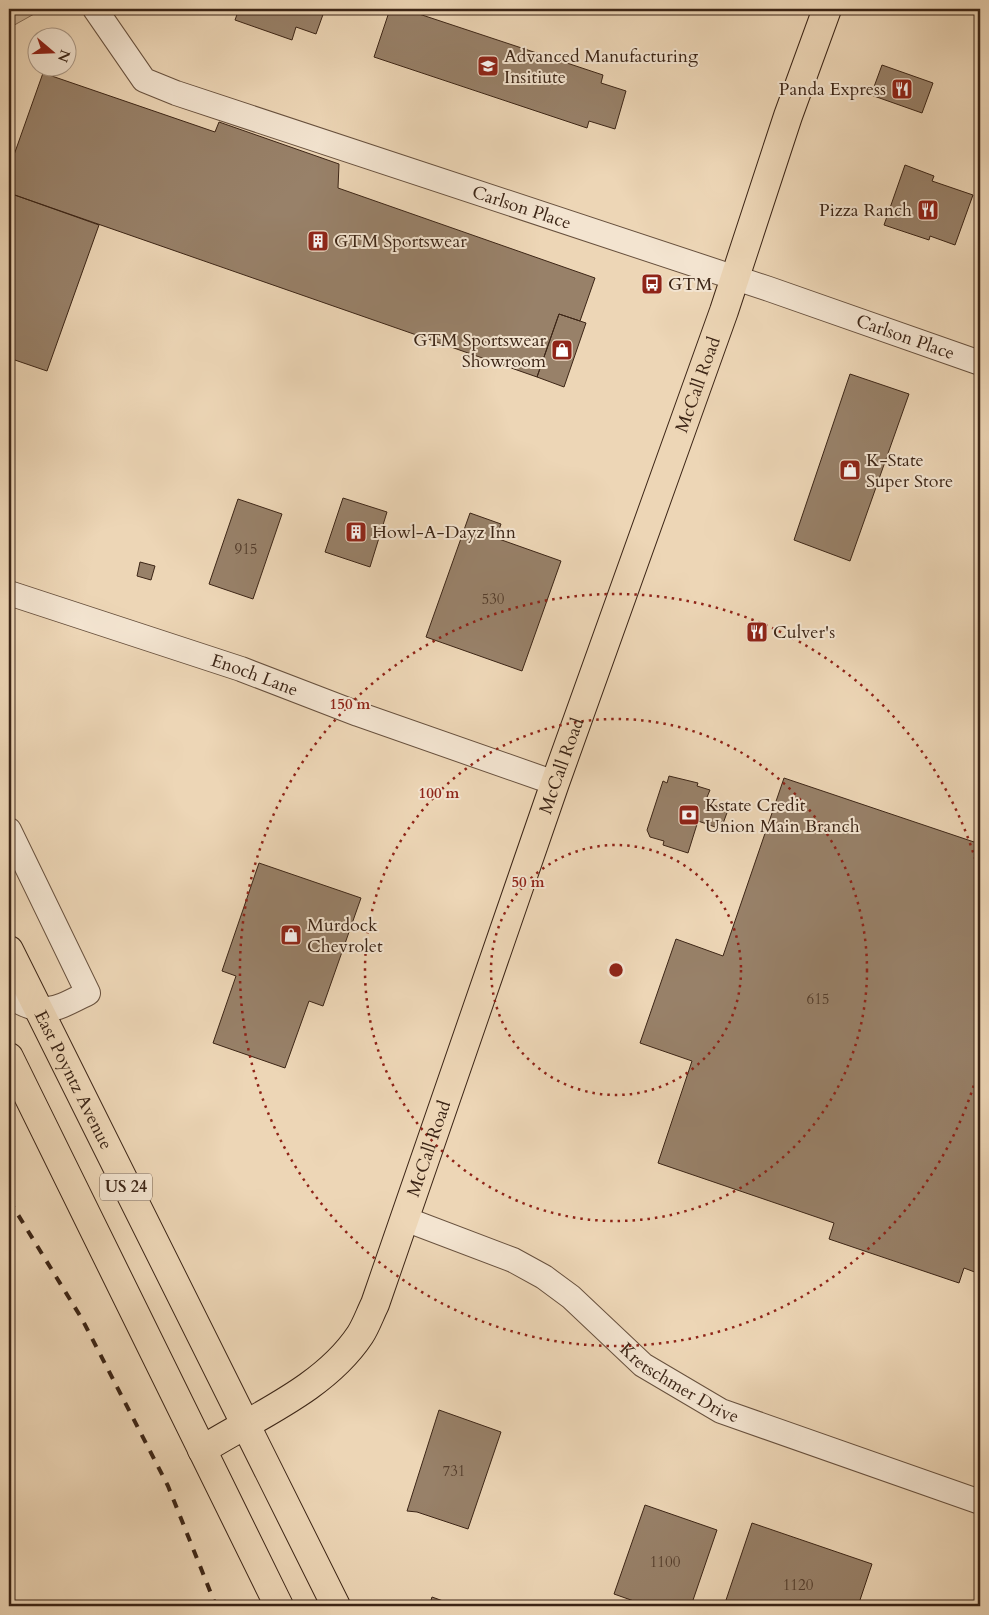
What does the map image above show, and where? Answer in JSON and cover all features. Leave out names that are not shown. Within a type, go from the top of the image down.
[{"type":"main road","name":"McCall Road","points":[[202,1450],[301,1392],[340,1361],[361,1334],[375,1304],[555,783],[827,9]]},
{"type":"main road","name":"East Poyntz Avenue","points":[[9,950],[244,1424]]},
{"type":"main road","name":"US 24","points":[[9,1057],[278,1606]]},
{"type":"main road","name":"US 24","points":[[244,1424],[336,1606]]},
{"type":"street","name":"Carlson Place","points":[[95,9],[144,80],[176,93],[734,277],[980,363]]},
{"type":"street","name":"Enoch Lane","points":[[9,593],[241,669],[358,714],[555,783]]},
{"type":"street","points":[[9,830],[88,993],[58,1008],[39,1011],[9,996]]},
{"type":"street","name":"Kretschmer Drive","points":[[405,1219],[513,1260],[544,1277],[591,1314],[644,1365],[721,1411],[980,1502]]},
{"type":"shaded area","points":[[9,9],[43,9],[9,28]]},
{"type":"building","points":[[239,9],[325,9],[316,34],[296,27],[292,40],[235,20]]},
{"type":"building","name":"Advanced Manufacturing Insitiute","points":[[390,9],[404,9],[603,75],[601,83],[626,91],[615,129],[589,121],[587,128],[374,57]]},
{"type":"building","name":"Panda Express","points":[[882,65],[933,83],[922,113],[871,95]]},
{"type":"building","name":"GTM Sportswear","points":[[41,78],[58,78],[215,132],[219,122],[339,164],[338,188],[595,278],[580,321],[559,314],[537,377],[9,193],[9,169]]},
{"type":"building","name":"Pizza Ranch","points":[[905,165],[934,176],[932,181],[973,195],[955,245],[930,236],[929,240],[884,225]]},
{"type":"building","points":[[9,193],[99,225],[47,371],[9,358]]},
{"type":"building","name":"GTM Sportswear Showroom","points":[[559,314],[586,323],[564,387],[537,377]]},
{"type":"building","name":"K-State Super Store","points":[[850,374],[909,394],[850,561],[794,540]]},
{"type":"building","name":"Howl-A-Dayz Inn","points":[[343,498],[387,512],[370,567],[325,552]]},
{"type":"building","points":[[238,499],[282,514],[253,599],[209,584]]},
{"type":"building","points":[[470,513],[501,524],[496,538],[561,561],[522,671],[426,637]]},
{"type":"building","points":[[140,562],[155,566],[151,580],[137,576]]},
{"type":"building","name":"Kstate Credit Union Main Branch","points":[[669,776],[698,783],[697,786],[710,790],[705,802],[728,810],[721,829],[698,821],[688,853],[663,845],[664,841],[650,837],[647,830],[663,781],[667,783]]},
{"type":"building","points":[[784,778],[980,844],[980,1274],[964,1268],[959,1283],[829,1239],[834,1223],[658,1163],[692,1061],[640,1043],[676,939],[723,956]]},
{"type":"building","name":"Murdock Chevrolet","points":[[259,863],[361,898],[323,1006],[309,1001],[285,1068],[213,1043],[236,976],[222,971]]},
{"type":"building","points":[[439,1410],[501,1432],[468,1529],[417,1512],[407,1511]]},
{"type":"building","points":[[645,1505],[717,1530],[691,1606],[648,1606],[614,1594]]},
{"type":"building","points":[[752,1523],[872,1564],[858,1606],[724,1606]]},
{"type":"building","points":[[432,1597],[457,1606],[429,1606]]},
{"type":"railway","points":[[9,1200],[82,1319],[168,1486],[216,1606]]},
{"type":"place","name":"Advanced Manufacturing Insitiute","points":[[488,66]]},
{"type":"place","name":"Panda Express","points":[[902,89]]},
{"type":"place","name":"Pizza Ranch","points":[[928,210]]},
{"type":"place","name":"GTM Sportswear","points":[[318,241]]},
{"type":"place","name":"GTM","points":[[652,284]]},
{"type":"place","name":"GTM Sportswear Showroom","points":[[562,350]]},
{"type":"place","name":"K-State Super Store","points":[[850,470]]},
{"type":"place","name":"Howl-A-Dayz Inn","points":[[356,532]]},
{"type":"place","name":"Culver's","points":[[757,632]]},
{"type":"place","name":"Kstate Credit Union Main Branch","points":[[689,815]]},
{"type":"place","name":"Murdock Chevrolet","points":[[291,935]]}]
